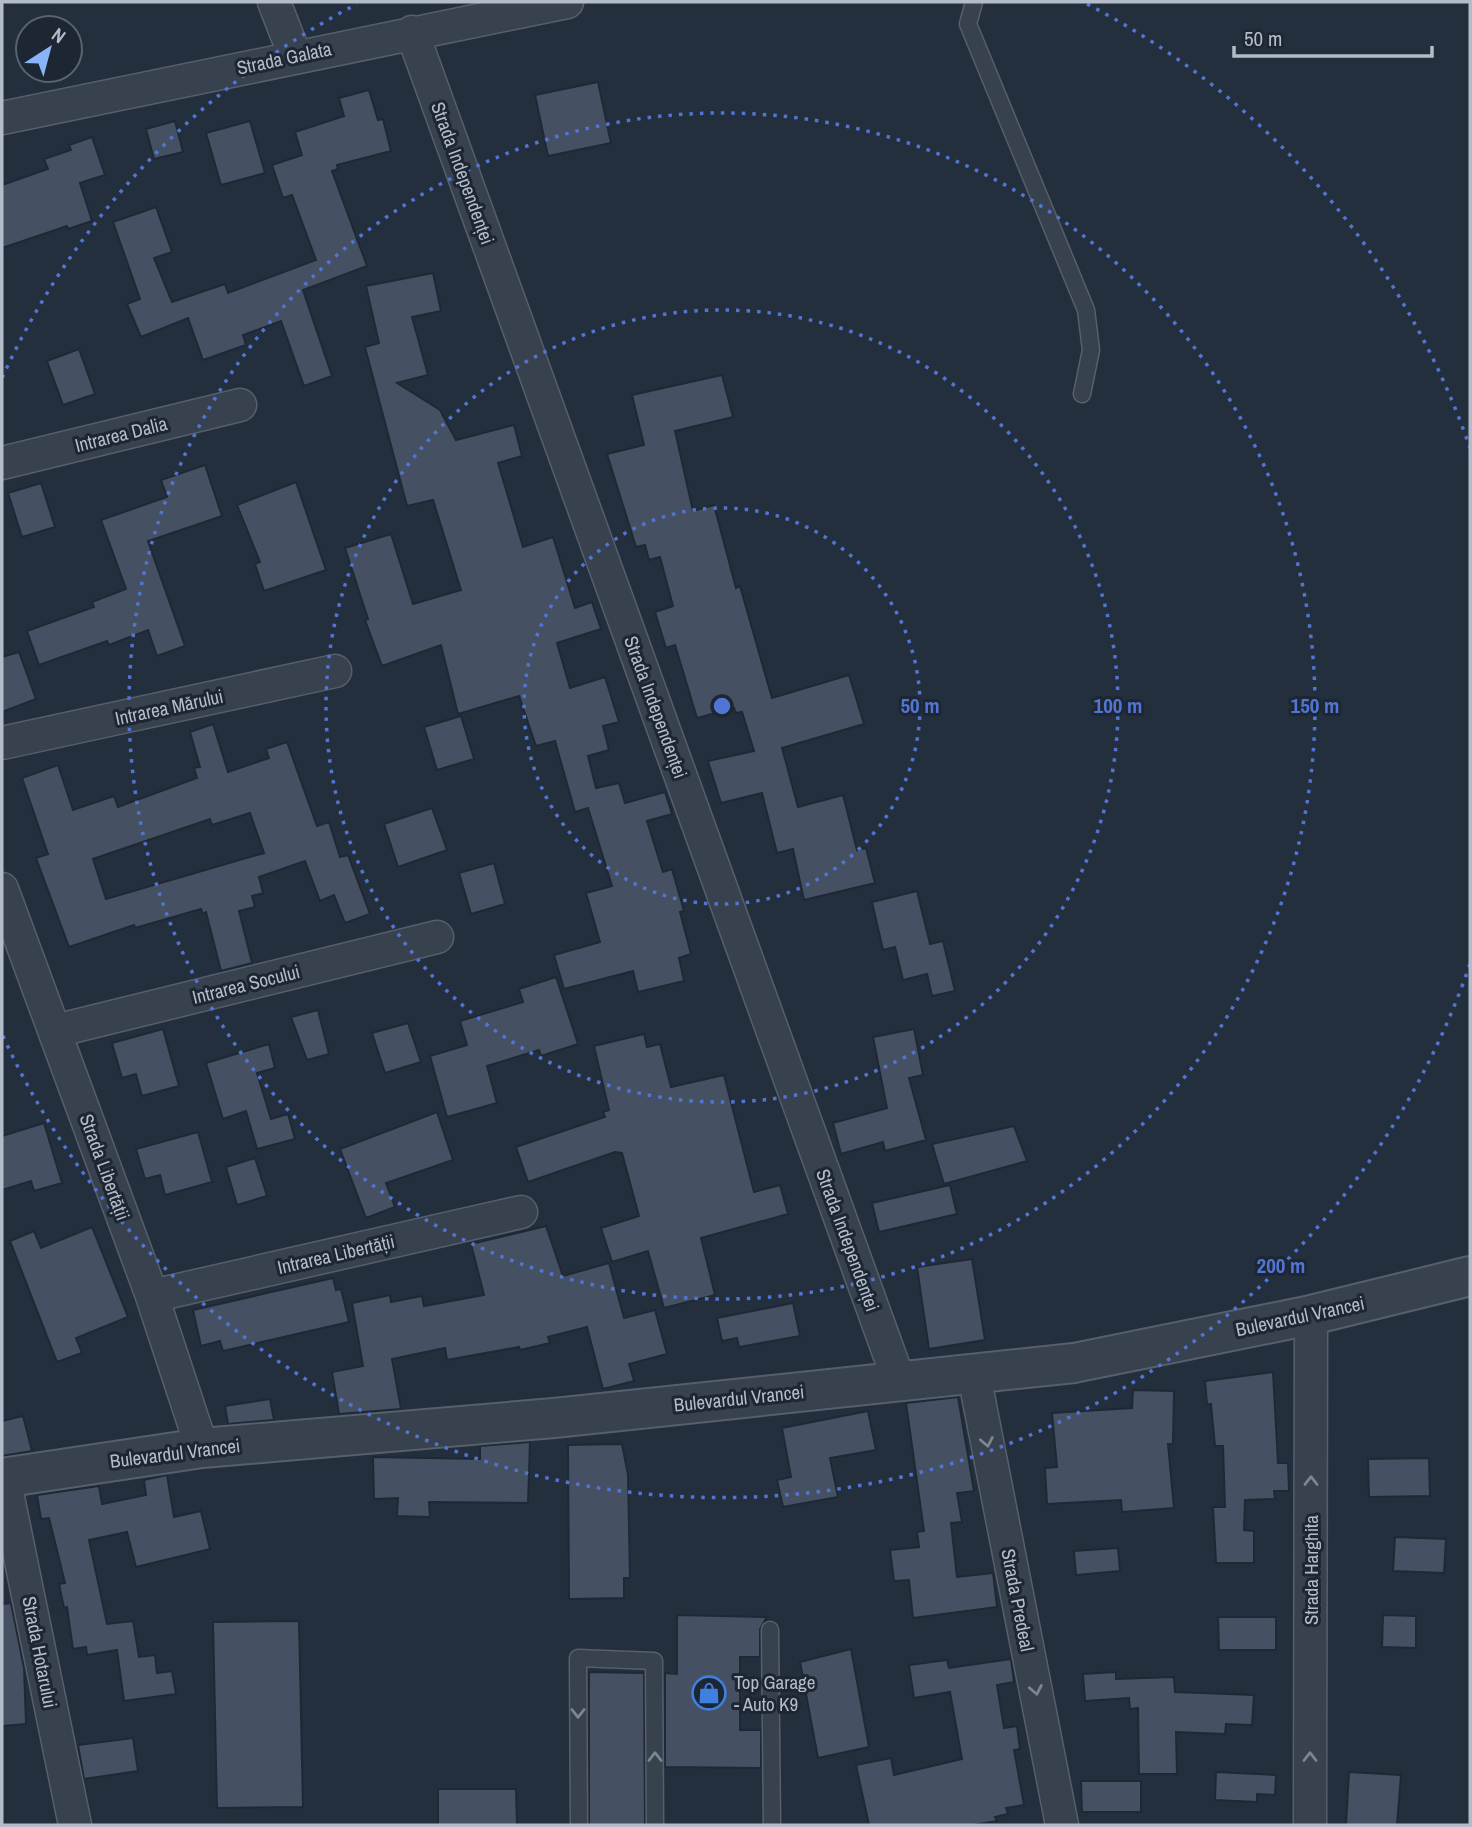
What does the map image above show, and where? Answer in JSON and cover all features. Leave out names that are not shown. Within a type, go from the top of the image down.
[{"type":"street","points":[[274,2],[295,56]]},
{"type":"street","name":"Strada Galata","points":[[2,118],[567,2]]},
{"type":"street","name":"Strada Independenței","points":[[412,32],[899,1381]]},
{"type":"street","name":"Intrarea Dalia","points":[[2,463],[240,405]]},
{"type":"street","name":"Intrarea Mărului","points":[[2,744],[335,671]]},
{"type":"street","name":"Strada Libertății","points":[[2,889],[152,1296],[202,1448]]},
{"type":"street","name":"Intrarea Socului","points":[[55,1031],[437,937]]},
{"type":"street","name":"Intrarea Libertății","points":[[152,1296],[521,1212]]},
{"type":"street","name":"Bulevardul Vrancei","points":[[3,1478],[202,1448],[554,1418],[1074,1363],[1311,1315],[1470,1276]]},
{"type":"street","name":"Strada Harghita","points":[[1310,1825],[1311,1315]]},
{"type":"street","name":"Strada Predeal","points":[[974,1375],[1062,1825]]},
{"type":"street","name":"Strada Hotarului","points":[[3,1478],[75,1825]]},
{"type":"lane","points":[[974,2],[968,24],[1086,310],[1091,350],[1082,394]]},
{"type":"lane","points":[[770,1630],[772,1825]]},
{"type":"lane","points":[[579,1825],[578,1658],[654,1661],[655,1825]]},
{"type":"building","points":[[598,82],[611,143],[548,156],[535,95]]},
{"type":"building","points":[[369,90],[378,120],[383,119],[391,151],[337,165],[338,169],[332,171],[367,266],[303,290],[332,376],[304,386],[281,321],[243,335],[246,345],[203,360],[188,318],[141,337],[127,304],[140,299],[113,222],[156,207],[172,252],[154,258],[172,302],[225,284],[228,293],[316,260],[292,195],[283,198],[272,165],[302,155],[295,132],[344,116],[339,98]]},
{"type":"building","points":[[175,121],[183,152],[154,159],[146,129]]},
{"type":"building","points":[[250,121],[265,173],[221,185],[206,133]]},
{"type":"building","points":[[92,137],[105,175],[80,183],[92,221],[68,229],[67,226],[2,248],[2,185],[48,169],[44,159],[71,150],[69,145]]},
{"type":"building","points":[[433,273],[441,311],[412,317],[428,375],[397,383],[440,410],[456,440],[514,425],[522,456],[498,463],[523,547],[553,537],[575,608],[592,602],[601,629],[557,643],[570,688],[605,677],[619,722],[603,726],[609,750],[588,756],[596,788],[619,783],[625,803],[665,792],[672,814],[647,821],[663,872],[672,869],[684,911],[680,912],[691,954],[679,958],[684,981],[638,992],[633,971],[564,989],[554,955],[600,942],[586,893],[612,886],[588,808],[575,812],[555,741],[536,746],[519,696],[458,714],[441,645],[382,666],[365,620],[368,619],[345,548],[391,534],[413,604],[461,590],[433,500],[407,506],[365,347],[379,343],[366,286]]},
{"type":"building","points":[[79,349],[95,394],[63,405],[47,361]]},
{"type":"building","points":[[722,375],[733,417],[675,431],[693,511],[714,505],[736,588],[740,586],[772,698],[849,675],[864,724],[782,748],[798,807],[843,795],[857,850],[866,848],[875,883],[804,900],[793,849],[777,853],[762,793],[721,803],[708,761],[754,751],[742,712],[736,713],[734,708],[697,718],[675,645],[666,648],[655,612],[673,606],[660,557],[649,560],[645,545],[636,547],[607,454],[644,445],[632,395]]},
{"type":"building","points":[[205,465],[222,516],[148,541],[185,646],[157,656],[148,630],[109,645],[107,641],[39,665],[27,631],[94,607],[92,602],[126,589],[101,520],[167,497],[161,480]]},
{"type":"building","points":[[296,482],[326,570],[264,591],[255,564],[260,562],[237,505]]},
{"type":"building","points":[[41,483],[55,527],[22,537],[8,493]]},
{"type":"building","points":[[19,652],[36,699],[2,712],[2,657]]},
{"type":"building","points":[[461,716],[474,759],[437,770],[424,727]]},
{"type":"building","points":[[213,724],[228,772],[269,758],[266,749],[287,742],[317,826],[329,822],[340,857],[348,855],[370,914],[345,923],[334,895],[320,901],[305,861],[259,877],[263,893],[252,896],[255,907],[239,911],[252,963],[221,971],[206,912],[203,914],[201,909],[135,928],[134,925],[69,947],[36,858],[48,854],[22,778],[58,765],[73,810],[114,796],[118,807],[197,778],[194,768],[200,767],[190,732]],"holes":[[[250,813],[264,853],[106,899],[93,859],[210,819],[212,825]]]},
{"type":"building","points":[[432,808],[447,850],[398,867],[384,824]]},
{"type":"building","points":[[494,863],[505,904],[471,914],[459,873]]},
{"type":"building","points":[[917,891],[930,944],[943,941],[955,991],[932,996],[927,974],[903,980],[895,947],[883,950],[872,902]]},
{"type":"building","points":[[556,977],[578,1044],[541,1056],[539,1050],[487,1066],[497,1103],[447,1117],[430,1056],[467,1045],[460,1021],[523,1002],[519,989]]},
{"type":"building","points":[[318,1010],[329,1054],[307,1060],[291,1017]]},
{"type":"building","points":[[408,1023],[421,1062],[385,1073],[372,1033]]},
{"type":"building","points":[[163,1029],[179,1086],[142,1096],[136,1074],[122,1078],[112,1043]]},
{"type":"building","points":[[914,1029],[923,1075],[909,1078],[926,1140],[885,1151],[883,1142],[841,1154],[833,1123],[887,1108],[873,1037]]},
{"type":"building","points":[[644,1034],[647,1047],[660,1044],[671,1087],[724,1075],[754,1192],[780,1185],[788,1214],[701,1238],[715,1295],[664,1308],[648,1251],[612,1262],[601,1228],[639,1216],[622,1153],[615,1152],[528,1182],[516,1147],[605,1117],[603,1112],[609,1110],[594,1046]]},
{"type":"building","points":[[269,1044],[275,1068],[257,1073],[271,1119],[288,1114],[295,1139],[257,1149],[246,1111],[223,1119],[206,1063]]},
{"type":"building","points":[[437,1112],[453,1160],[386,1183],[395,1207],[366,1218],[340,1149]]},
{"type":"building","points":[[44,1123],[62,1183],[34,1191],[31,1181],[2,1190],[2,1136]]},
{"type":"building","points":[[1014,1126],[1027,1161],[944,1184],[932,1144]]},
{"type":"building","points":[[198,1132],[212,1182],[165,1195],[160,1175],[145,1179],[136,1149]]},
{"type":"building","points":[[255,1158],[267,1196],[237,1205],[226,1167]]},
{"type":"building","points":[[950,1185],[957,1214],[879,1232],[872,1203]]},
{"type":"building","points":[[546,1226],[563,1276],[609,1263],[624,1318],[655,1310],[667,1354],[629,1364],[634,1381],[603,1389],[587,1327],[548,1337],[550,1343],[520,1350],[519,1347],[447,1360],[445,1348],[392,1359],[401,1409],[339,1414],[332,1372],[363,1366],[352,1303],[390,1295],[391,1302],[422,1296],[424,1306],[484,1295],[471,1244]]},
{"type":"building","points":[[92,1227],[128,1317],[76,1338],[82,1353],[57,1362],[10,1241],[34,1231],[41,1248]]},
{"type":"building","points":[[972,1259],[985,1340],[929,1349],[917,1267]]},
{"type":"building","points":[[333,1278],[336,1290],[341,1289],[349,1322],[223,1351],[220,1341],[201,1346],[193,1310]]},
{"type":"building","points":[[793,1303],[800,1336],[739,1347],[737,1338],[722,1341],[717,1318]]},
{"type":"building","points":[[1273,1372],[1278,1463],[1288,1463],[1289,1491],[1274,1491],[1275,1499],[1245,1500],[1244,1530],[1254,1531],[1254,1563],[1216,1563],[1213,1507],[1225,1507],[1223,1446],[1215,1446],[1211,1404],[1207,1404],[1205,1381]]},
{"type":"building","points":[[1133,1390],[1174,1391],[1173,1444],[1168,1444],[1174,1508],[1122,1512],[1121,1500],[1047,1504],[1045,1468],[1057,1467],[1052,1413],[1132,1408]]},
{"type":"building","points":[[958,1397],[974,1491],[957,1493],[962,1522],[951,1523],[957,1577],[993,1573],[997,1607],[913,1618],[909,1580],[894,1581],[890,1550],[919,1547],[917,1532],[924,1531],[906,1403]]},
{"type":"building","points":[[270,1399],[274,1420],[228,1424],[225,1406]]},
{"type":"building","points":[[868,1411],[876,1450],[830,1458],[838,1497],[783,1507],[777,1480],[791,1477],[782,1428]]},
{"type":"building","points":[[23,1416],[32,1451],[2,1456],[2,1421]]},
{"type":"building","points":[[530,1442],[528,1503],[429,1502],[430,1517],[397,1516],[398,1498],[374,1499],[373,1457],[480,1459],[480,1446]]},
{"type":"building","points":[[622,1444],[628,1475],[630,1578],[624,1578],[624,1598],[569,1599],[568,1445]]},
{"type":"building","points":[[1429,1458],[1430,1496],[1369,1497],[1368,1459]]},
{"type":"building","points":[[167,1475],[174,1517],[201,1511],[210,1549],[136,1567],[127,1532],[89,1540],[107,1624],[133,1621],[139,1657],[155,1655],[157,1673],[172,1671],[176,1694],[124,1701],[117,1650],[87,1655],[86,1647],[73,1649],[67,1607],[64,1608],[59,1584],[65,1583],[49,1518],[41,1519],[37,1495],[99,1486],[102,1504],[146,1495],[144,1480]]},
{"type":"building","points":[[1395,1537],[1446,1539],[1444,1573],[1393,1571]]},
{"type":"building","points":[[1118,1548],[1120,1571],[1076,1575],[1074,1551]]},
{"type":"building","points":[[11,1603],[24,1668],[26,1724],[2,1726],[2,1604]]},
{"type":"building","name":"Top Garage - Auto K9","points":[[677,1615],[767,1617],[760,1629],[760,1657],[740,1657],[740,1730],[761,1730],[761,1768],[665,1767],[665,1673],[677,1674]]},
{"type":"building","points":[[1383,1615],[1416,1616],[1416,1648],[1382,1647]]},
{"type":"building","points":[[1218,1617],[1276,1617],[1276,1650],[1219,1650]]},
{"type":"building","points":[[299,1621],[303,1807],[217,1808],[213,1622]]},
{"type":"building","points":[[851,1649],[869,1747],[818,1758],[800,1662]]},
{"type":"building","points":[[1011,1659],[1014,1682],[997,1685],[1004,1728],[1017,1726],[1020,1749],[1014,1750],[1024,1805],[1006,1808],[1008,1814],[995,1817],[997,1821],[973,1825],[869,1825],[856,1765],[891,1758],[894,1775],[962,1759],[950,1692],[914,1698],[909,1665],[947,1660],[949,1668]]},
{"type":"building","points":[[589,1672],[644,1673],[645,1825],[589,1825]]},
{"type":"building","points":[[1116,1672],[1116,1679],[1174,1677],[1175,1692],[1254,1695],[1252,1725],[1226,1724],[1225,1734],[1176,1732],[1177,1774],[1139,1774],[1138,1708],[1130,1709],[1129,1698],[1085,1701],[1083,1674]]},
{"type":"building","points":[[133,1738],[138,1771],[84,1779],[78,1745]]},
{"type":"building","points":[[1216,1772],[1276,1775],[1275,1795],[1257,1794],[1257,1802],[1215,1800]]},
{"type":"building","points":[[1349,1772],[1401,1775],[1397,1825],[1346,1825]]},
{"type":"building","points":[[1081,1781],[1141,1781],[1141,1812],[1082,1812]]},
{"type":"building","points":[[438,1789],[516,1789],[517,1825],[438,1825]]},
{"type":"place","name":"Top Garage - Auto K9","points":[[709,1693]]}]
